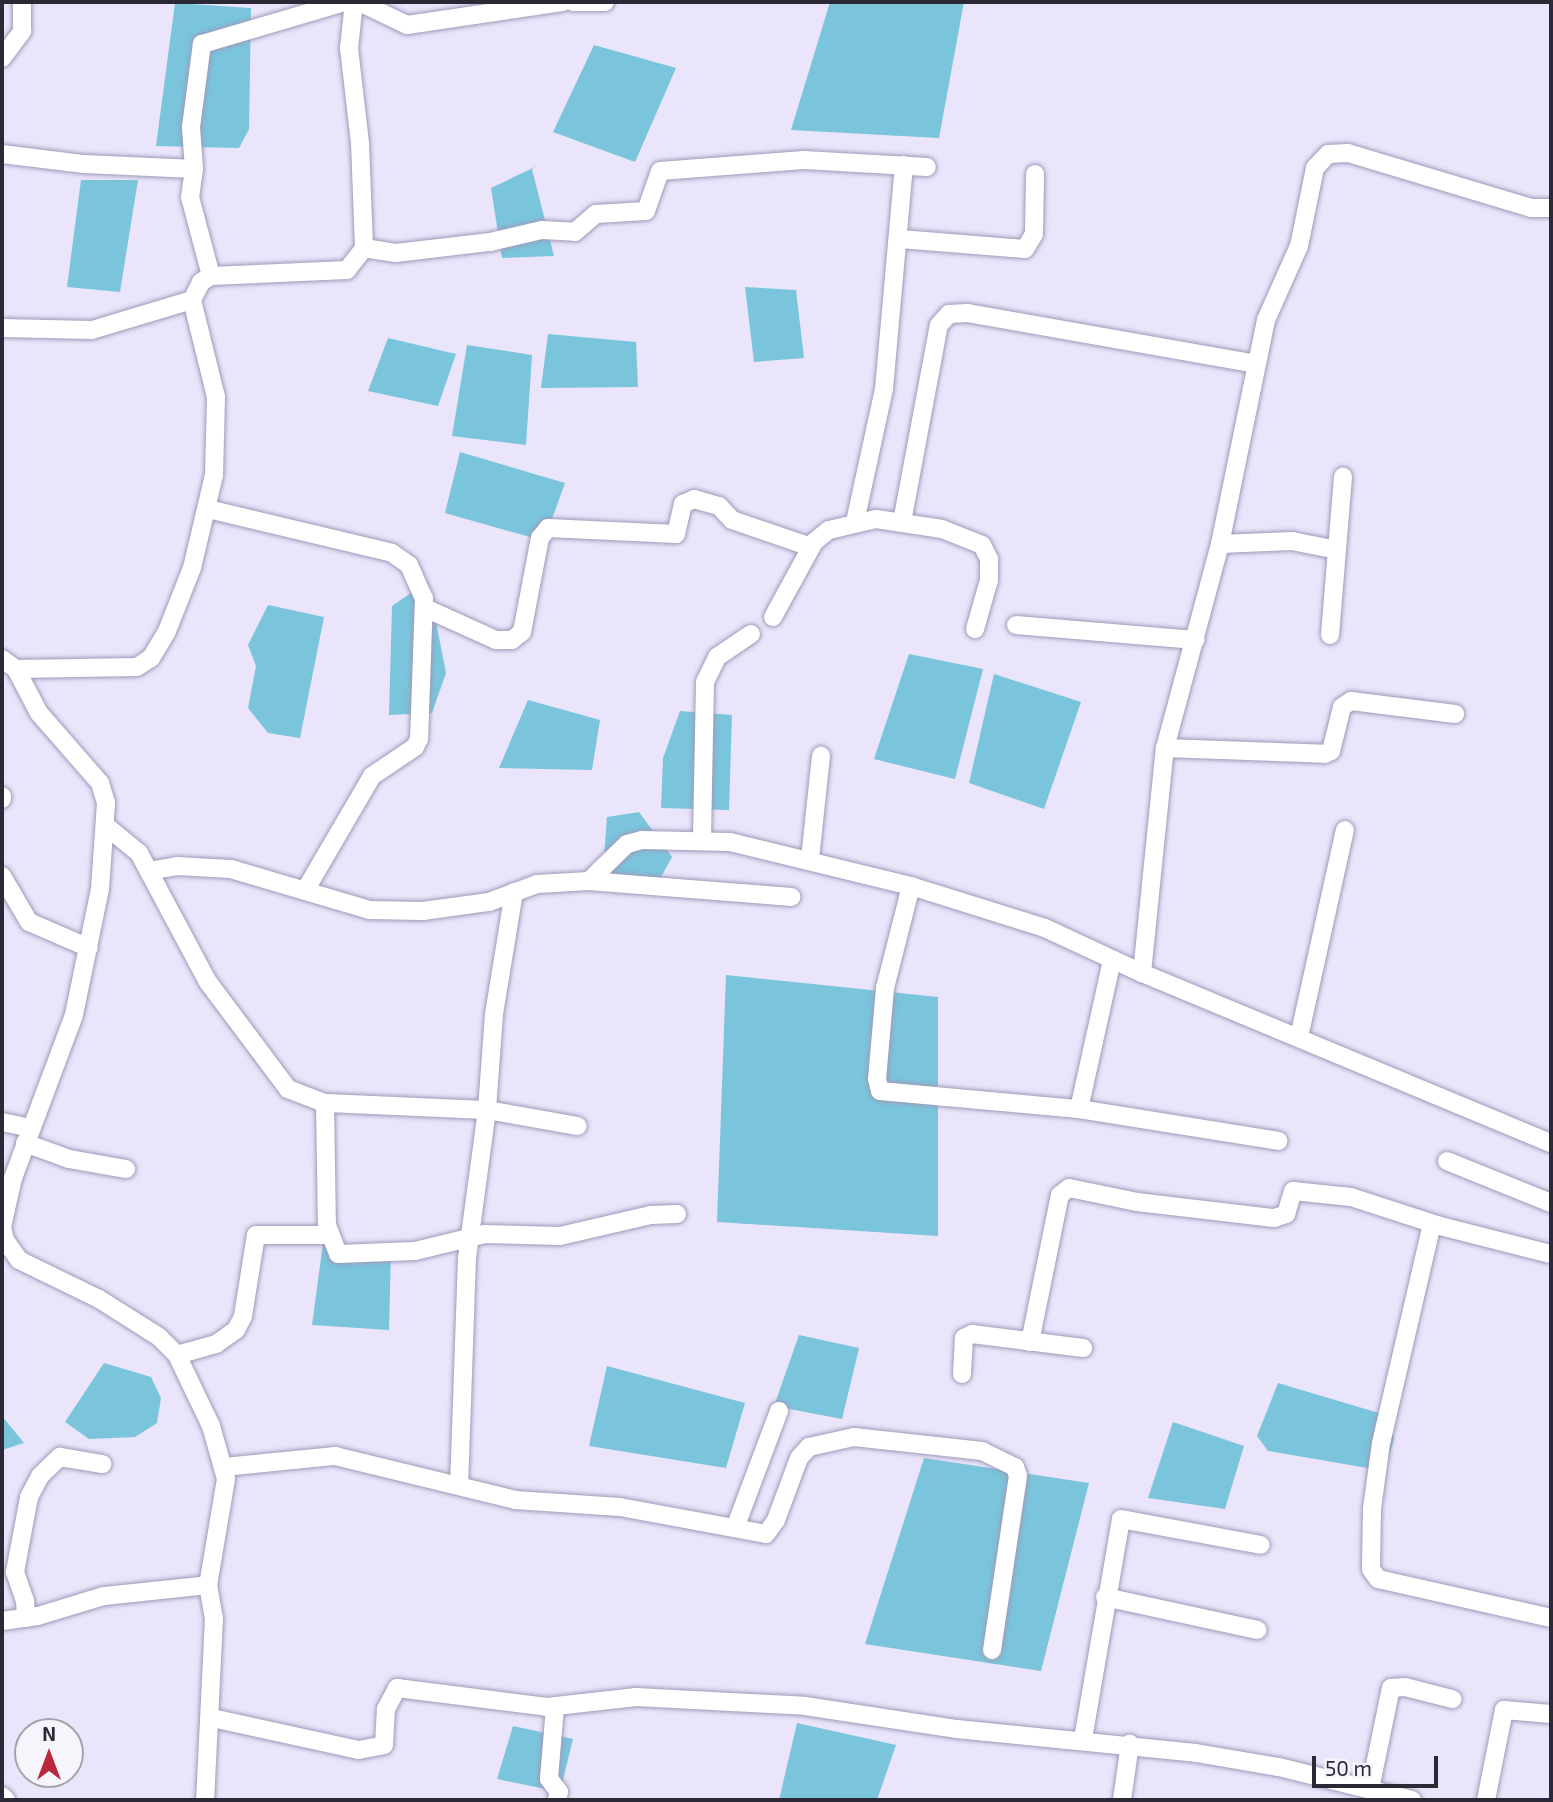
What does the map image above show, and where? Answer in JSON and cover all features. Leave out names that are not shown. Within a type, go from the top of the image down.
[{"type":"street","points":[[2,58],[22,31],[22,2]]},
{"type":"street","points":[[211,276],[190,197],[194,169],[191,127],[202,44],[345,2]]},
{"type":"street","points":[[9,664],[90,670],[146,663],[179,603],[208,509],[218,439],[216,397],[192,300],[201,282],[211,276],[347,270],[364,248],[360,143],[349,48],[357,2],[407,25],[562,2]]},
{"type":"street","points":[[573,2],[605,2]]},
{"type":"street","points":[[1142,973],[1165,748],[1220,544],[1256,364],[1274,298],[1306,224],[1315,168],[1328,154],[1348,153],[1531,208],[1551,208]]},
{"type":"street","points":[[2,154],[96,165],[194,169]]},
{"type":"street","points":[[364,248],[396,253],[490,242],[542,230],[575,232],[596,214],[646,211],[660,171],[804,160],[927,167]]},
{"type":"street","points":[[855,522],[884,389],[900,240],[904,165]]},
{"type":"street","points":[[900,240],[1025,249],[1034,234],[1035,174]]},
{"type":"street","points":[[2,328],[92,330],[192,300]]},
{"type":"street","points":[[902,522],[939,325],[949,314],[967,313],[1256,364]]},
{"type":"street","points":[[1329,635],[1343,477]]},
{"type":"street","points":[[425,608],[496,640],[512,640],[522,632],[540,538],[548,528],[676,534],[683,504],[694,499],[719,506],[732,520],[811,547]]},
{"type":"street","points":[[208,509],[392,553],[419,580],[425,608],[419,739],[415,747],[372,776],[306,889]]},
{"type":"street","points":[[774,617],[811,547],[829,530],[855,522],[902,522],[968,536],[982,545],[989,559],[989,580],[975,629]]},
{"type":"street","points":[[1220,544],[1292,541],[1337,550]]},
{"type":"street","points":[[1016,625],[1195,640]]},
{"type":"street","points":[[702,838],[705,682],[717,657],[751,634]]},
{"type":"street","points":[[9,664],[39,713],[100,783],[106,826],[89,948],[74,1015],[27,1136],[5,1202],[2,1227],[5,1249],[19,1260],[135,1321],[177,1354],[224,1467],[225,1493],[208,1585],[214,1618],[212,1718],[205,1800]]},
{"type":"street","points":[[1165,748],[1325,754],[1331,751],[1342,707],[1351,701],[1455,714]]},
{"type":"street","points":[[810,859],[821,755]]},
{"type":"street","points":[[106,826],[125,838],[149,871],[223,1007],[288,1090],[325,1103],[487,1110],[578,1126]]},
{"type":"street","points":[[1299,1037],[1345,830]]},
{"type":"street","points":[[589,881],[627,844],[702,838],[810,859],[911,886],[1045,928],[1142,973],[1551,1143]]},
{"type":"street","points":[[149,871],[177,866],[231,869],[306,889],[369,910],[403,911],[470,906],[537,884],[589,881],[791,897]]},
{"type":"street","points":[[2,876],[29,922],[89,948]]},
{"type":"street","points":[[911,886],[886,988],[877,1079],[880,1091],[1079,1109],[1279,1141]]},
{"type":"street","points":[[459,1485],[470,1236],[487,1110],[490,1043],[514,892]]},
{"type":"street","points":[[1079,1109],[1112,960]]},
{"type":"street","points":[[325,1103],[328,1235],[333,1249],[345,1256],[415,1251],[470,1236],[560,1236],[650,1215],[677,1214]]},
{"type":"street","points":[[2,1122],[69,1159],[126,1169]]},
{"type":"street","points":[[1447,1161],[1551,1203]]},
{"type":"street","points":[[1030,1342],[1060,1195],[1069,1188],[1137,1202],[1273,1218],[1286,1214],[1293,1191],[1351,1196],[1432,1224],[1551,1254]]},
{"type":"street","points":[[1432,1224],[1381,1443],[1372,1509],[1371,1569],[1378,1580],[1551,1618]]},
{"type":"street","points":[[177,1354],[216,1344],[236,1330],[243,1316],[256,1235],[328,1235]]},
{"type":"street","points":[[962,1374],[967,1335],[1083,1348]]},
{"type":"street","points":[[735,1528],[779,1411]]},
{"type":"street","points":[[224,1467],[335,1456],[515,1500],[620,1507],[735,1528],[771,1530],[799,1458],[809,1447],[832,1438],[947,1446],[1004,1460],[1015,1467],[1018,1476],[992,1650]]},
{"type":"street","points":[[26,1618],[25,1601],[15,1572],[17,1541],[29,1497],[40,1476],[60,1457],[102,1464]]},
{"type":"street","points":[[1083,1739],[1105,1597],[1121,1519],[1261,1545]]},
{"type":"street","points":[[2,1621],[26,1618],[104,1596],[208,1585]]},
{"type":"street","points":[[1105,1597],[1257,1630]]},
{"type":"street","points":[[1370,1789],[1391,1688],[1405,1687],[1452,1699]]},
{"type":"street","points":[[212,1718],[359,1749],[384,1745],[386,1709],[397,1688],[555,1707],[608,1698],[736,1701],[805,1706],[957,1729],[1129,1744],[1279,1768],[1412,1800]]},
{"type":"street","points":[[555,1707],[549,1779],[559,1792],[557,1800]]},
{"type":"street","points":[[1486,1800],[1504,1710],[1551,1714]]},
{"type":"street","points":[[1122,1800],[1129,1744]]},
{"type":"street","points":[[2,1797],[6,1800]]},
{"type":"water","points":[[830,2],[964,2],[939,138],[791,130]]},
{"type":"water","points":[[175,3],[251,8],[249,129],[239,148],[156,146]]},
{"type":"water","points":[[594,45],[676,68],[635,162],[553,132]]},
{"type":"water","points":[[537,166],[532,169],[554,256],[502,258],[491,188]]},
{"type":"water","points":[[81,180],[138,180],[120,292],[67,287]]},
{"type":"water","points":[[745,287],[796,290],[804,358],[754,362]]},
{"type":"water","points":[[548,334],[636,342],[638,387],[541,388]]},
{"type":"water","points":[[388,338],[456,354],[438,406],[368,391]]},
{"type":"water","points":[[467,345],[532,355],[526,445],[452,436]]},
{"type":"water","points":[[460,452],[565,483],[544,541],[445,513]]},
{"type":"water","points":[[428,581],[446,673],[432,713],[389,715],[392,606]]},
{"type":"water","points":[[268,605],[324,617],[300,738],[268,733],[248,708],[256,666],[248,645]]},
{"type":"water","points":[[909,654],[983,669],[955,779],[874,759]]},
{"type":"water","points":[[994,674],[1081,702],[1044,809],[969,783]]},
{"type":"water","points":[[528,700],[600,720],[592,770],[499,768]]},
{"type":"water","points":[[680,711],[732,715],[729,810],[661,808],[663,758]]},
{"type":"water","points":[[639,812],[672,857],[655,888],[602,884],[607,817]]},
{"type":"water","points":[[726,975],[938,997],[938,1236],[717,1222]]},
{"type":"water","points":[[323,1243],[391,1250],[389,1330],[312,1325]]},
{"type":"water","points":[[799,1335],[859,1348],[842,1419],[774,1406]]},
{"type":"water","points":[[104,1363],[151,1377],[161,1398],[157,1423],[135,1437],[89,1439],[65,1422]]},
{"type":"water","points":[[607,1366],[745,1403],[726,1468],[589,1446]]},
{"type":"water","points":[[1278,1383],[1389,1416],[1394,1439],[1385,1471],[1268,1451],[1257,1436]]},
{"type":"water","points":[[2,1416],[24,1443],[2,1450]]},
{"type":"water","points":[[1173,1422],[1244,1446],[1225,1509],[1148,1498]]},
{"type":"water","points":[[924,1458],[1089,1483],[1041,1671],[865,1644]]},
{"type":"water","points":[[797,1723],[896,1745],[877,1800],[779,1800]]},
{"type":"water","points":[[513,1726],[573,1739],[560,1792],[497,1779]]}]
